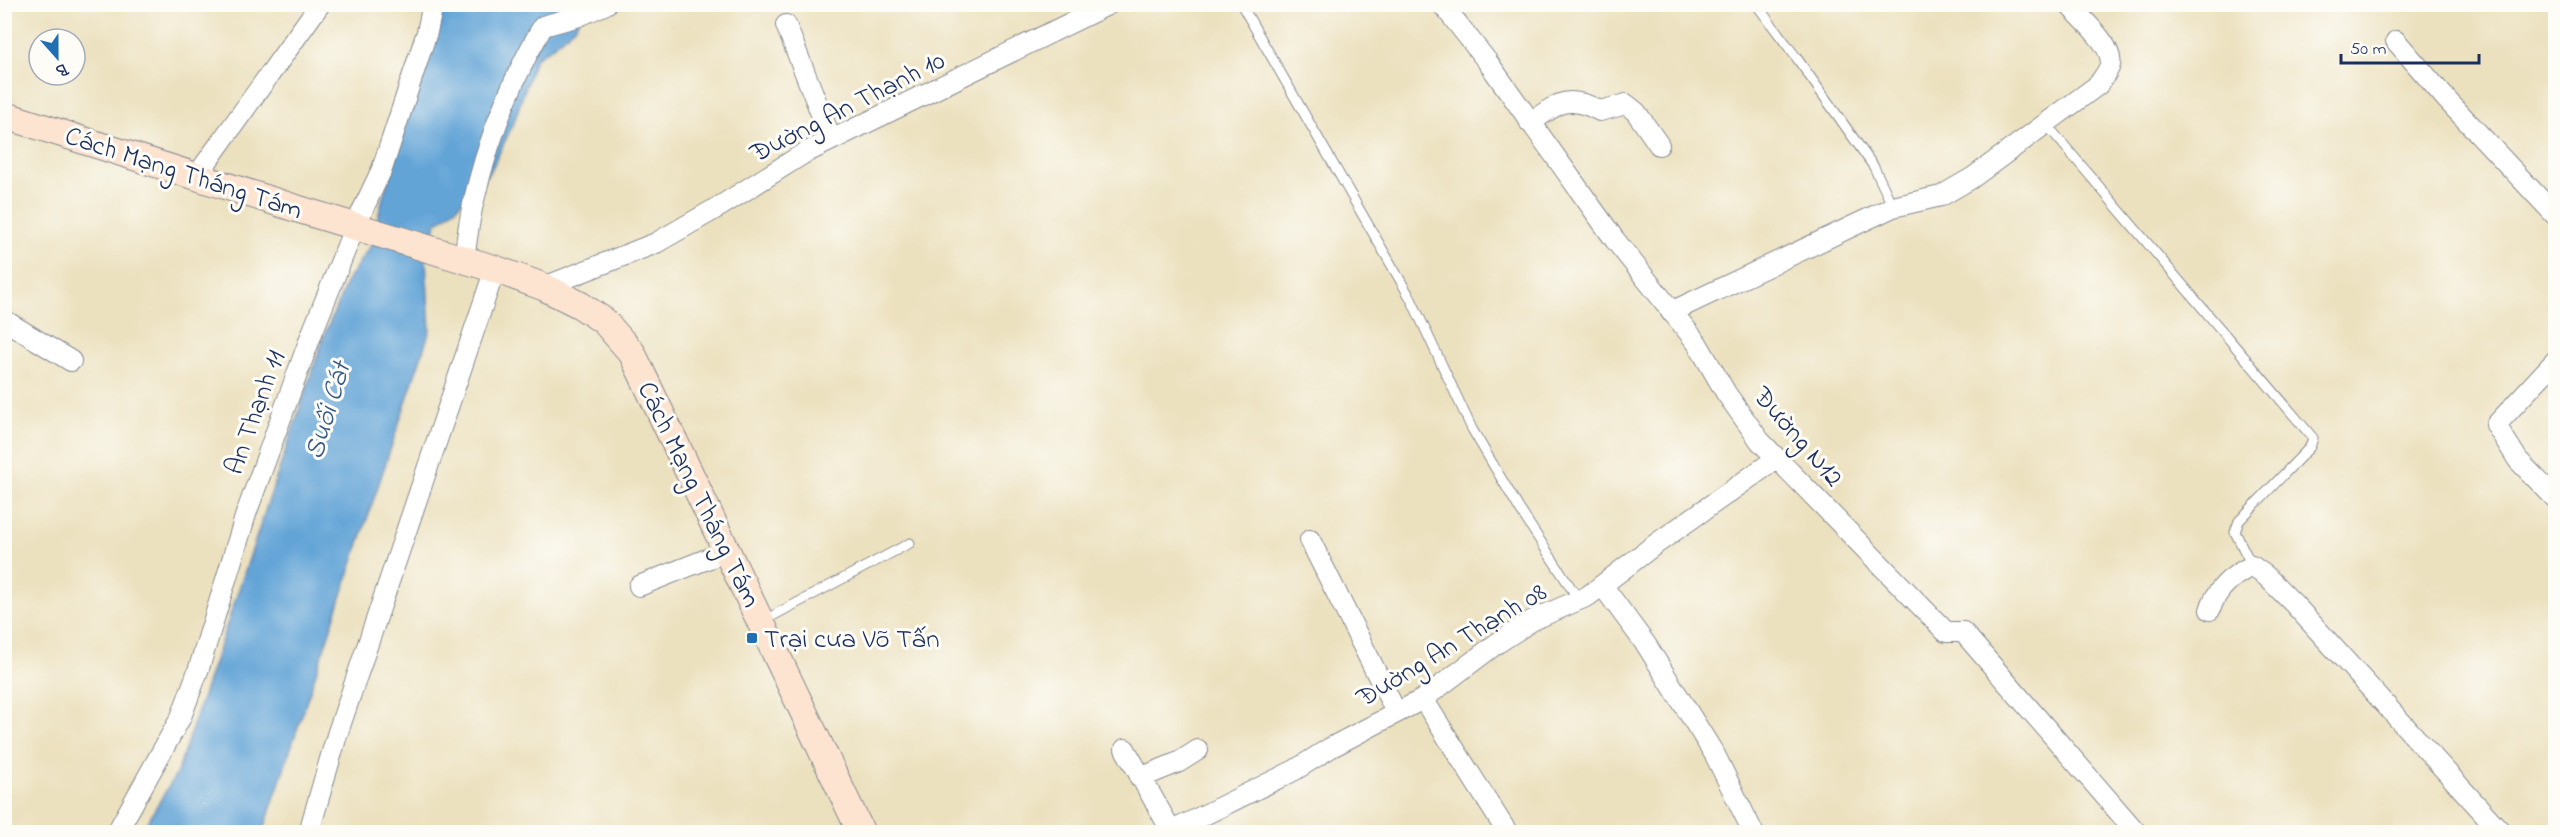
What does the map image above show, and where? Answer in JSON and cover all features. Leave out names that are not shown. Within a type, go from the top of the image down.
[{"type":"main road","name":"Cách Mạng Tháng Tám","points":[[4,115],[495,269],[544,287],[580,305],[604,321],[632,353],[761,622],[856,830]]},
{"type":"street","points":[[196,177],[320,4]]},
{"type":"street","name":"An Thạnh 11","points":[[117,832],[181,717],[199,668],[246,514],[312,333],[382,169],[427,32],[433,4]]},
{"type":"street","points":[[454,256],[512,84],[532,44],[543,26],[579,16],[606,4]]},
{"type":"street","name":"Đường An Thạnh 10","points":[[544,287],[656,243],[803,154],[1109,4]]},
{"type":"street","name":"Đường N12","points":[[1443,4],[1487,61],[1566,174],[1697,343],[1726,393],[1760,441],[1946,632],[1963,632],[2136,832]]},
{"type":"street","points":[[1671,312],[1893,207],[1941,196],[1972,178],[2098,85],[2110,66],[2111,57],[2104,43],[2068,4]]},
{"type":"street","points":[[786,25],[831,140]]},
{"type":"street","points":[[2396,41],[2447,100],[2556,216]]},
{"type":"street","points":[[1530,123],[1560,102],[1570,100],[1600,111],[1626,104],[1636,112],[1659,145]]},
{"type":"street","points":[[309,832],[337,735],[495,269]]},
{"type":"street","points":[[4,320],[71,361]]},
{"type":"street","points":[[2556,360],[2496,425],[2518,460],[2556,499]]},
{"type":"street","name":"Đường An Thạnh 08","points":[[1171,832],[1295,770],[1423,699],[1496,644],[1533,620],[1579,600],[1602,585],[1776,459]]},
{"type":"street","points":[[1310,540],[1396,712]]},
{"type":"street","points":[[639,586],[727,551]]},
{"type":"street","points":[[2210,610],[2213,598],[2234,574],[2252,566],[2266,576],[2501,832]]},
{"type":"street","points":[[1602,585],[1647,646],[1715,755],[1753,832]]},
{"type":"street","points":[[1423,699],[1507,832]]},
{"type":"street","points":[[1125,749],[1171,832]]},
{"type":"street","points":[[1140,778],[1179,762],[1198,750]]},
{"type":"lane","points":[[1241,4],[1411,299],[1472,429],[1520,510],[1579,600]]},
{"type":"lane","points":[[1756,4],[1874,167],[1893,207]]},
{"type":"lane","points":[[2046,124],[2313,438],[2310,447],[2239,521],[2235,532],[2252,566]]},
{"type":"lane","points":[[761,622],[910,543]]},
{"type":"water","name":"Suối Cát","points":[[443,5],[586,5],[575,27],[551,48],[535,58],[514,122],[490,172],[456,208],[436,224],[426,261],[430,330],[263,832],[141,832],[177,773],[324,336],[348,279],[371,245],[383,197],[427,56],[439,25]]},
{"type":"place","name":"Trại cưa Võ Tấn","points":[[752,638]]}]
